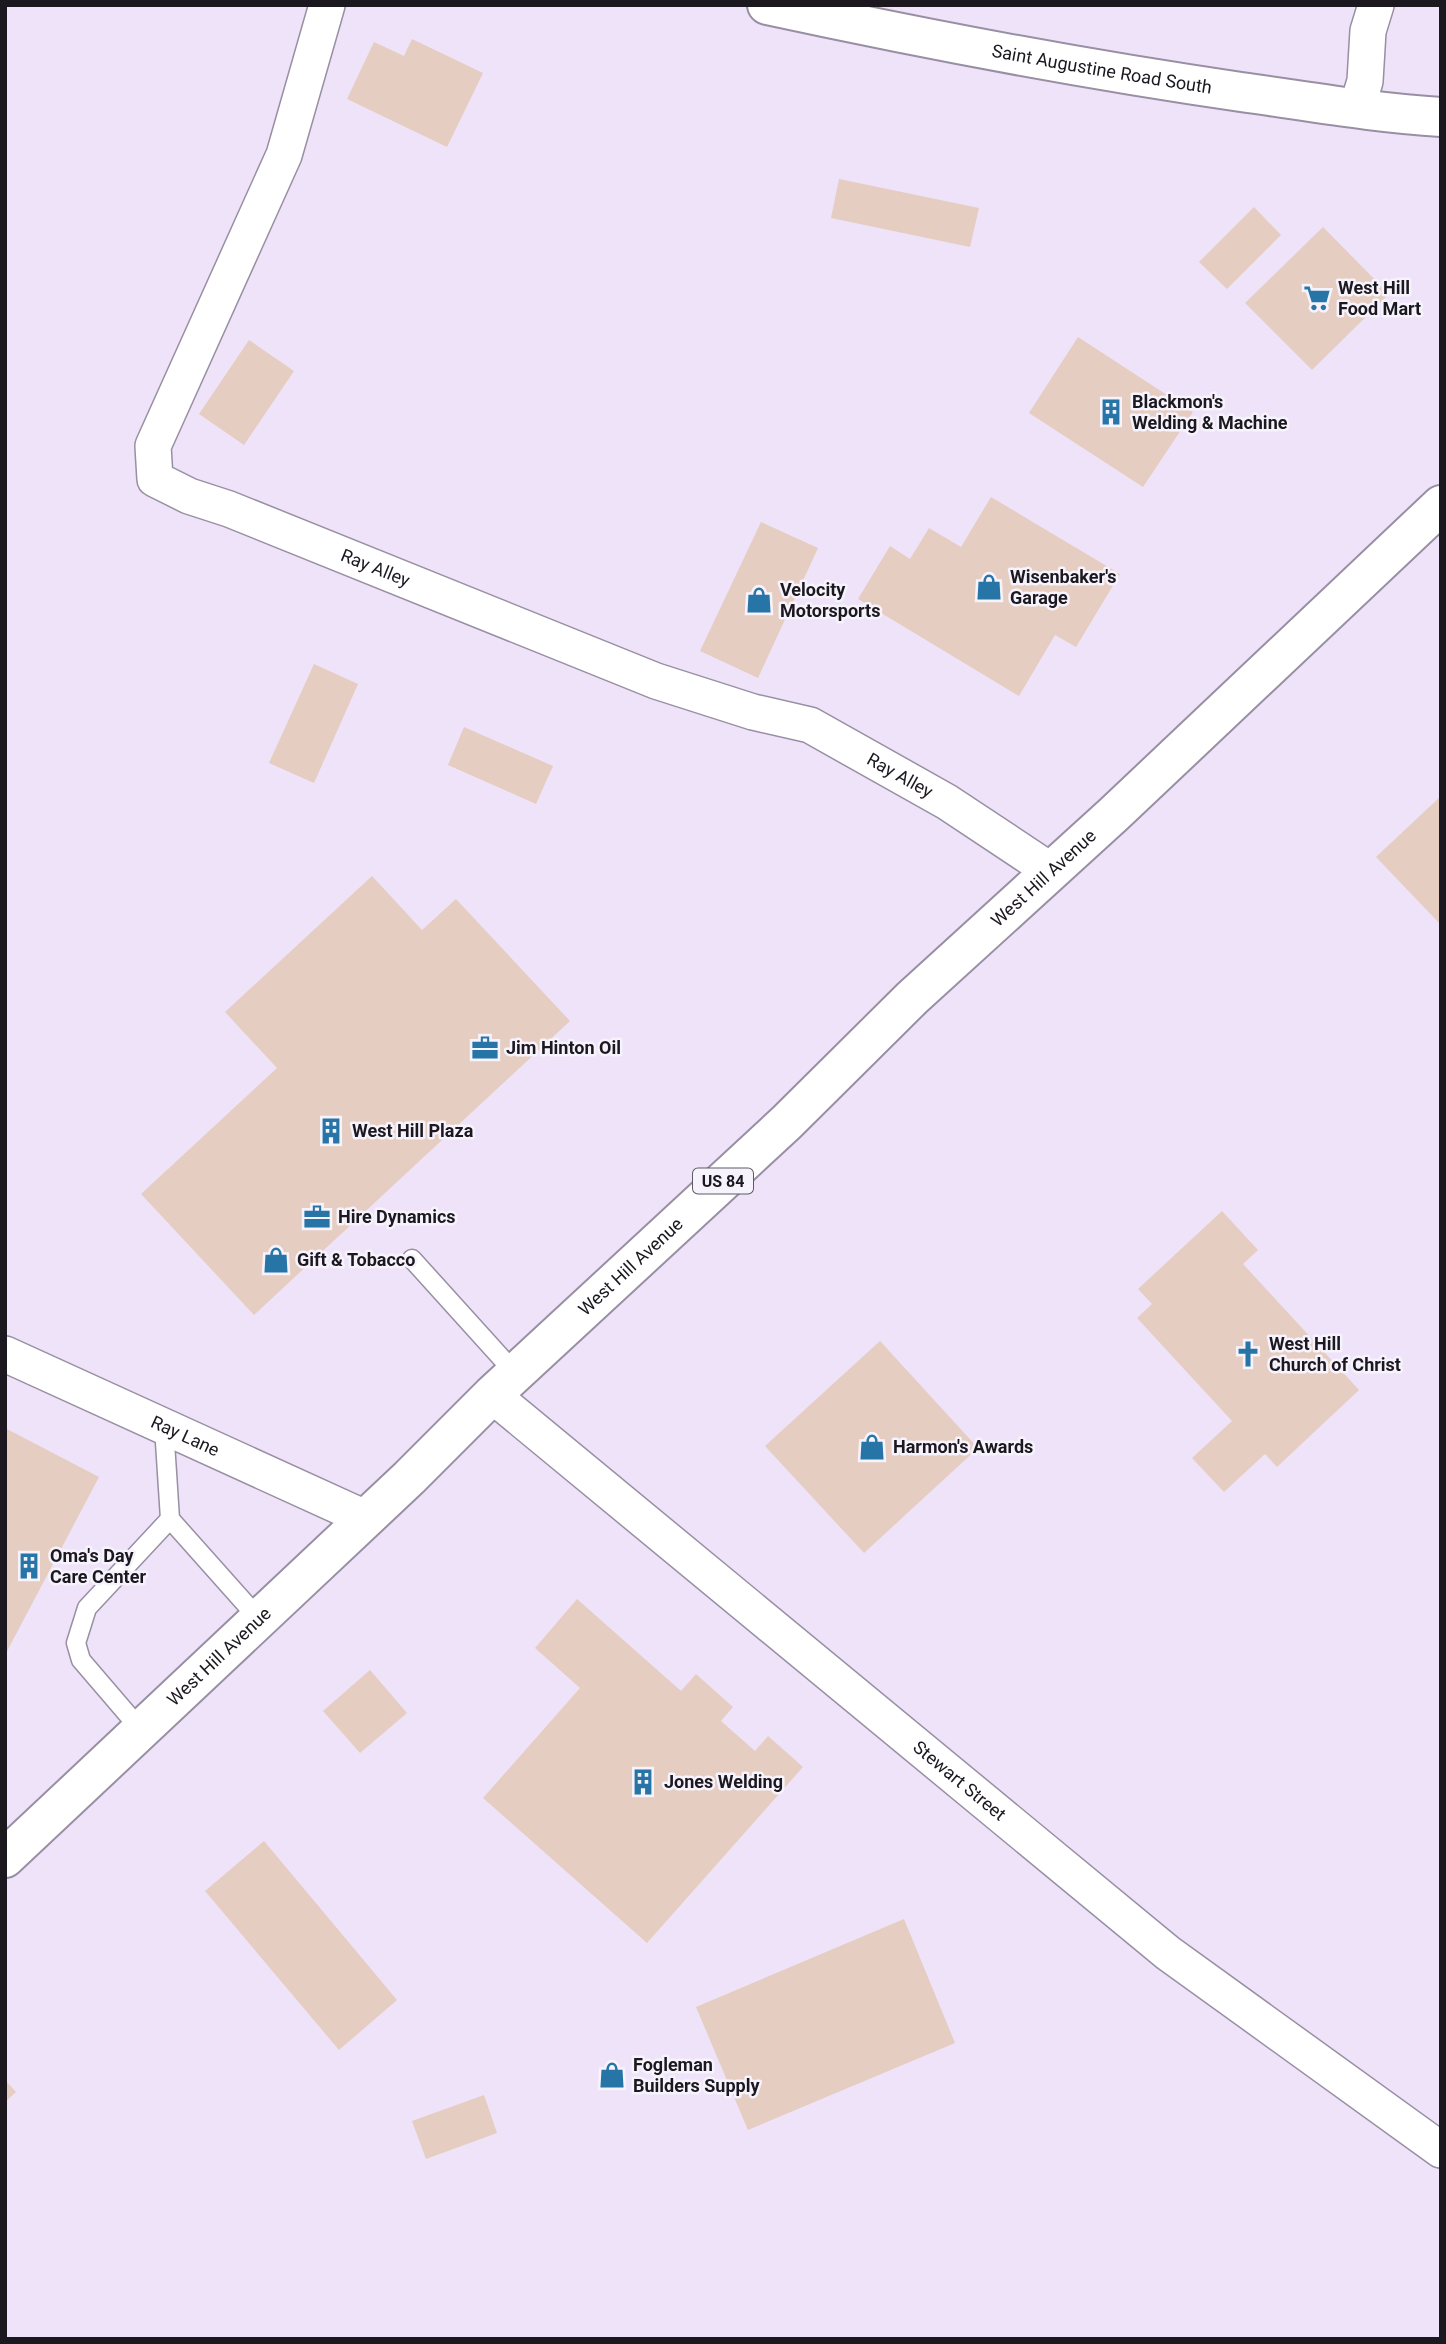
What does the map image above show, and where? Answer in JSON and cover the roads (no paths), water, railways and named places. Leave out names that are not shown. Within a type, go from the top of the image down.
[{"type":"main road","name":"Saint Augustine Road South","points":[[767,5],[1011,54],[1183,83],[1441,117]]},
{"type":"main road","name":"West Hill Avenue","points":[[5,1858],[409,1478],[503,1384],[787,1122],[912,998],[1441,505]]},
{"type":"street","name":"Ray Alley","points":[[327,5],[284,155],[153,446],[155,479],[189,496],[229,509],[656,681],[753,712],[810,725],[947,802],[1051,871]]},
{"type":"street","points":[[1357,108],[1365,80],[1368,31],[1377,5]]},
{"type":"street","name":"Ray Lane","points":[[5,1354],[365,1518]]},
{"type":"street","name":"Stewart Street","points":[[503,1384],[1168,1953],[1441,2150]]},
{"type":"lane","points":[[412,1259],[503,1384]]},
{"type":"lane","points":[[164,1426],[170,1519],[259,1619]]},
{"type":"lane","points":[[141,1730],[81,1660],[76,1643],[87,1608],[170,1519]]},
{"type":"place","name":"West Hill Food Mart","points":[[1317,298]]},
{"type":"place","name":"Blackmon's Welding & Machine","points":[[1111,412]]},
{"type":"place","name":"Wisenbaker's Garage","points":[[989,587]]},
{"type":"place","name":"Velocity Motorsports","points":[[759,600]]},
{"type":"place","name":"Jim Hinton Oil","points":[[485,1048]]},
{"type":"place","name":"West Hill Plaza","points":[[331,1131]]},
{"type":"place","name":"Hire Dynamics","points":[[317,1217]]},
{"type":"place","name":"Gift & Tobacco","points":[[276,1260]]},
{"type":"place","name":"West Hill Church of Christ","points":[[1248,1354]]},
{"type":"place","name":"Harmon's Awards","points":[[872,1447]]},
{"type":"place","name":"Oma's Day Care Center","points":[[29,1566]]},
{"type":"place","name":"Jones Welding","points":[[643,1782]]},
{"type":"place","name":"Fogleman Builders Supply","points":[[612,2075]]}]
